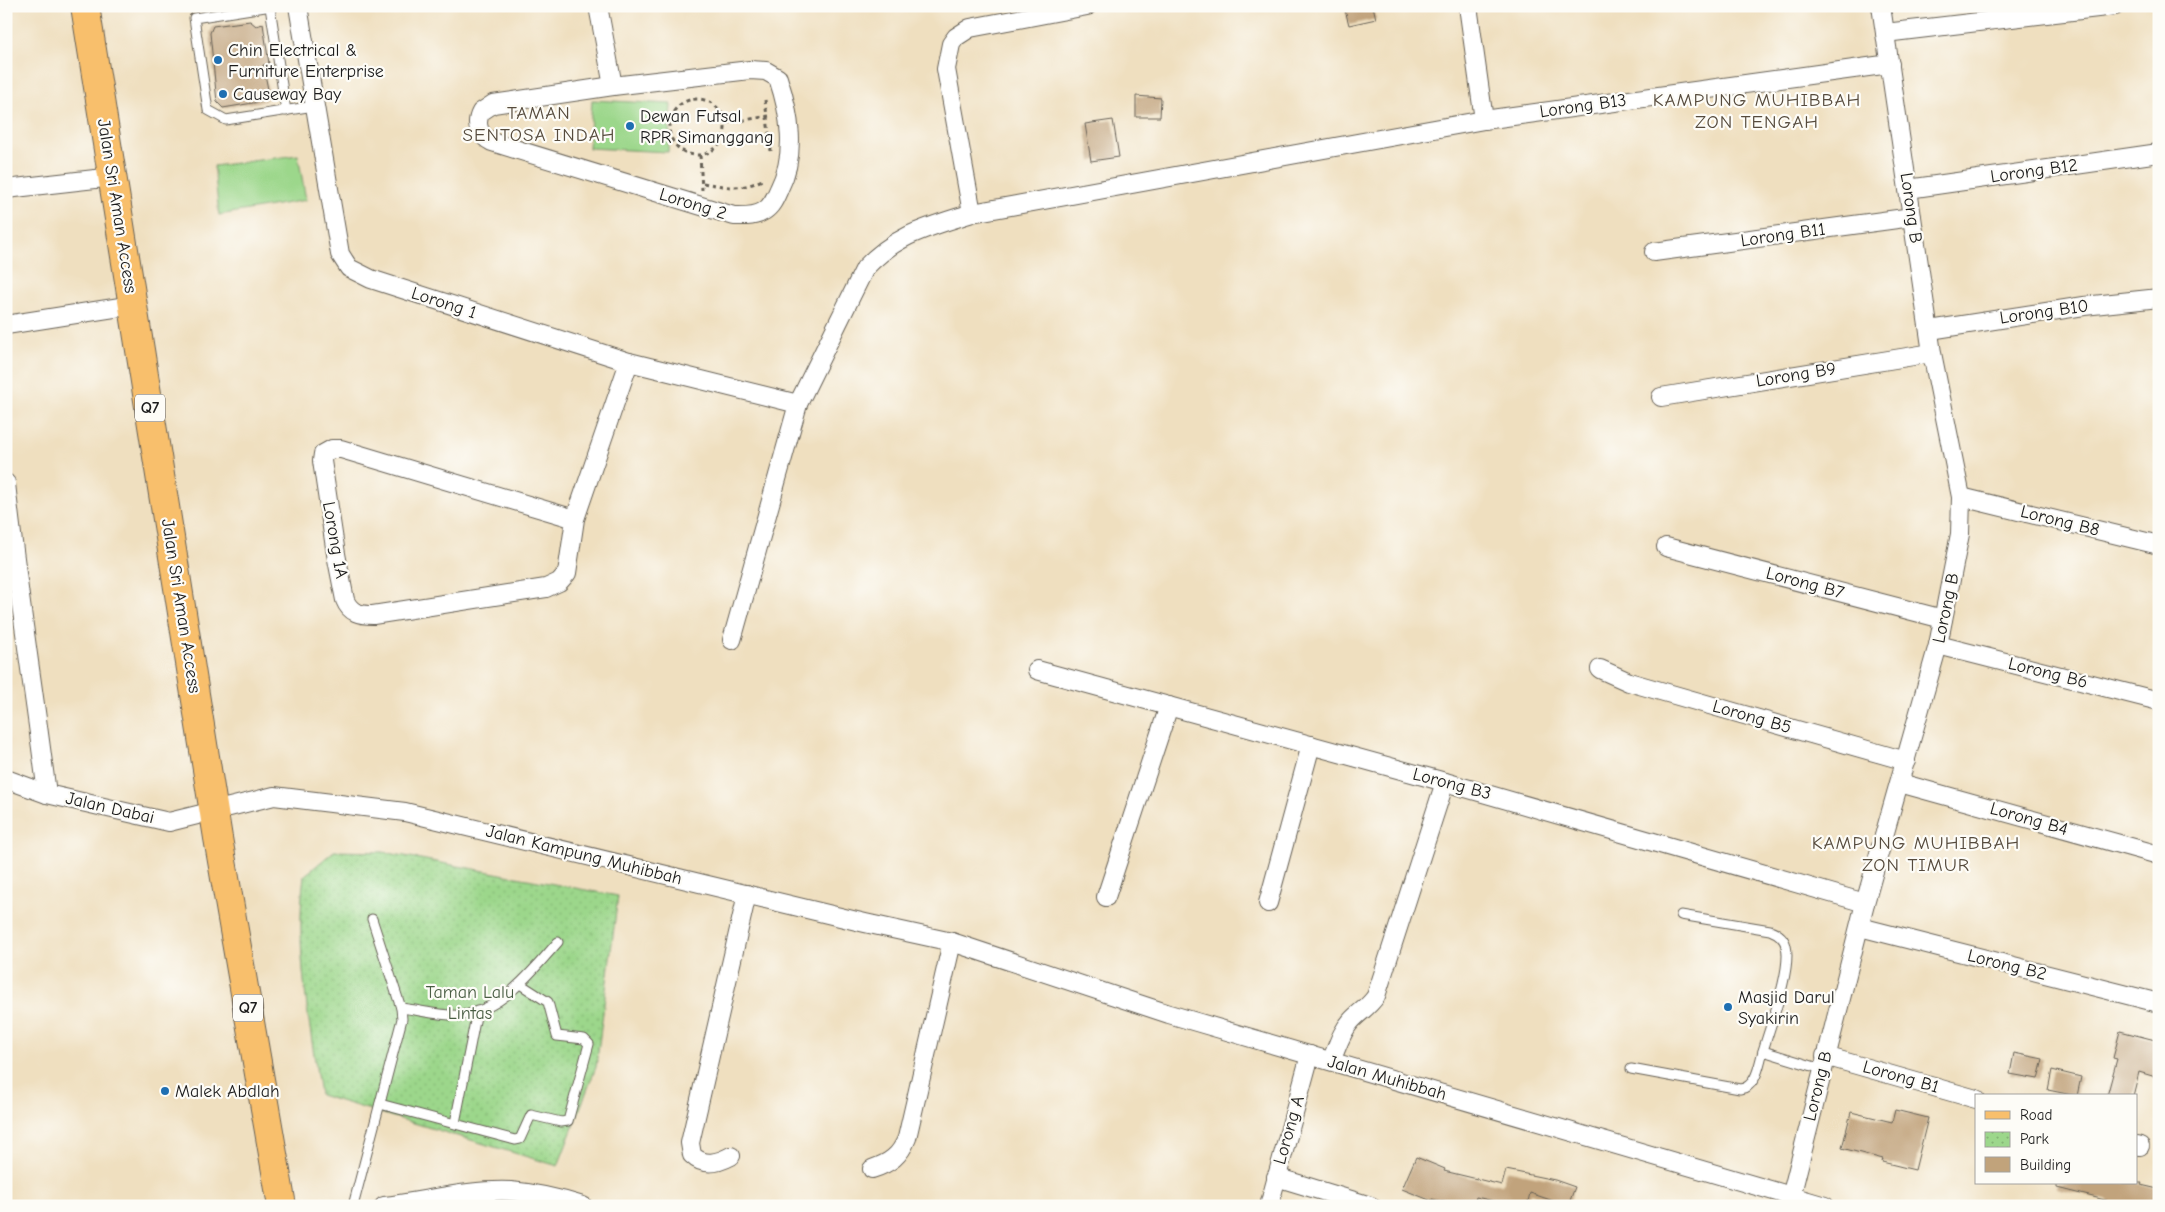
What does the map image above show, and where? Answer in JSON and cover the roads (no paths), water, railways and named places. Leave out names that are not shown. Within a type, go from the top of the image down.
[{"type":"main road","name":"Jalan Sri Aman Access","points":[[85,6],[214,810],[282,1206]]},
{"type":"street","name":"Lorong 1","points":[[298,6],[340,254],[350,268],[371,279],[629,362],[798,404]]},
{"type":"street","points":[[598,6],[612,86]]},
{"type":"street","points":[[972,213],[948,85],[947,62],[951,44],[956,37],[970,28],[1087,6]]},
{"type":"street","points":[[1468,6],[1484,120]]},
{"type":"street","name":"Lorong B","points":[[1791,1197],[1865,902],[1938,645],[1955,568],[1961,497],[1932,353],[1881,6]]},
{"type":"street","points":[[1885,34],[2115,6]]},
{"type":"street","name":"Lorong B13","points":[[732,640],[798,404],[865,268],[879,253],[899,239],[972,213],[1484,120],[1890,64]]},
{"type":"street","name":"Lorong 2","points":[[750,70],[766,71],[778,78],[787,113],[791,146],[786,176],[773,202],[764,211],[753,215],[734,216],[492,142],[484,138],[479,131],[478,118],[481,112],[493,104],[612,86],[750,70]]},
{"type":"street","name":"Lorong B12","points":[[1908,189],[2159,153]]},
{"type":"street","points":[[6,189],[112,177]]},
{"type":"street","name":"Lorong B11","points":[[1654,252],[1912,217]]},
{"type":"street","name":"Lorong B10","points":[[1930,330],[2075,307],[2159,298]]},
{"type":"street","points":[[6,326],[133,304]]},
{"type":"street","name":"Lorong B9","points":[[1661,397],[1932,353]]},
{"type":"street","name":"Lorong 1A","points":[[575,519],[341,449],[332,449],[323,454],[322,461],[336,554],[345,600],[348,606],[362,615],[546,588],[559,582],[566,573],[575,519],[629,362]]},
{"type":"street","points":[[6,483],[10,561],[28,646],[47,794]]},
{"type":"street","name":"Lorong B8","points":[[1961,497],[2159,545]]},
{"type":"street","name":"Lorong B7","points":[[1666,547],[1943,620]]},
{"type":"street","name":"Lorong B6","points":[[1938,645],[2159,701]]},
{"type":"street","name":"Lorong B5","points":[[1600,669],[1629,682],[1906,761]]},
{"type":"street","name":"Lorong B3","points":[[1037,670],[1311,744],[1865,902]]},
{"type":"street","points":[[1106,897],[1170,706]]},
{"type":"street","points":[[1268,903],[1311,744]]},
{"type":"street","name":"Jalan Dabai","points":[[6,779],[47,794],[168,822],[214,810]]},
{"type":"street","points":[[1331,1061],[1343,1034],[1352,1020],[1369,1007],[1376,996],[1445,782]]},
{"type":"street","name":"Lorong B4","points":[[1900,783],[2159,856]]},
{"type":"street","name":"Jalan Kampung Muhibbah","points":[[214,810],[274,796],[405,812],[952,942]]},
{"type":"street","points":[[731,1156],[718,1162],[703,1162],[692,1155],[690,1143],[747,894]]},
{"type":"street","name":"Lorong B2","points":[[1860,927],[2154,1002]]},
{"type":"street","points":[[872,1169],[883,1165],[898,1155],[907,1138],[952,942]]},
{"type":"street","name":"Jalan Muhibbah","points":[[952,942],[1169,1014],[1825,1206]]},
{"type":"street","name":"Lorong A","points":[[1269,1206],[1310,1055]]},
{"type":"street","name":"Lorong B1","points":[[1824,1062],[1975,1099]]},
{"type":"street","points":[[1276,1177],[1372,1206]]},
{"type":"street","points":[[384,1206],[464,1193],[510,1191],[538,1194],[583,1206]]},
{"type":"lane","points":[[286,111],[271,6],[194,18],[208,110],[226,120],[286,111],[314,106]]},
{"type":"lane","points":[[1631,1069],[1706,1084],[1745,1088],[1754,1081],[1788,964],[1786,944],[1783,938],[1770,930],[1681,915]]},
{"type":"lane","points":[[353,1206],[402,1019],[401,1008],[372,919]]},
{"type":"lane","points":[[401,1008],[461,1015],[478,1011],[520,984],[558,942]]},
{"type":"lane","points":[[380,1104],[518,1140],[531,1115],[561,1122],[570,1118],[589,1044],[584,1039],[556,1035],[548,1002],[520,984]]},
{"type":"lane","points":[[455,1123],[478,1011]]},
{"type":"lane","points":[[1763,1051],[1824,1062]]},
{"type":"place","name":"Chin Electrical & Furniture Enterprise","points":[[218,60]]},
{"type":"place","name":"Causeway Bay","points":[[223,94]]},
{"type":"place","name":"Dewan Futsal RPR Simanggang","points":[[630,126]]},
{"type":"place","name":"Masjid Darul Syakirin","points":[[1728,1007]]},
{"type":"place","name":"Malek Abdlah","points":[[165,1091]]},
{"type":"district","name":"KAMPUNG MUHIBBAH ZON TENGAH","points":[[1757,111]]},
{"type":"district","name":"TAMAN SENTOSA INDAH","points":[[539,124]]},
{"type":"district","name":"KAMPUNG MUHIBBAH ZON TIMUR","points":[[1916,854]]},
{"type":"park label","name":"Taman Lalu Lintas","points":[[470,1002]]}]
